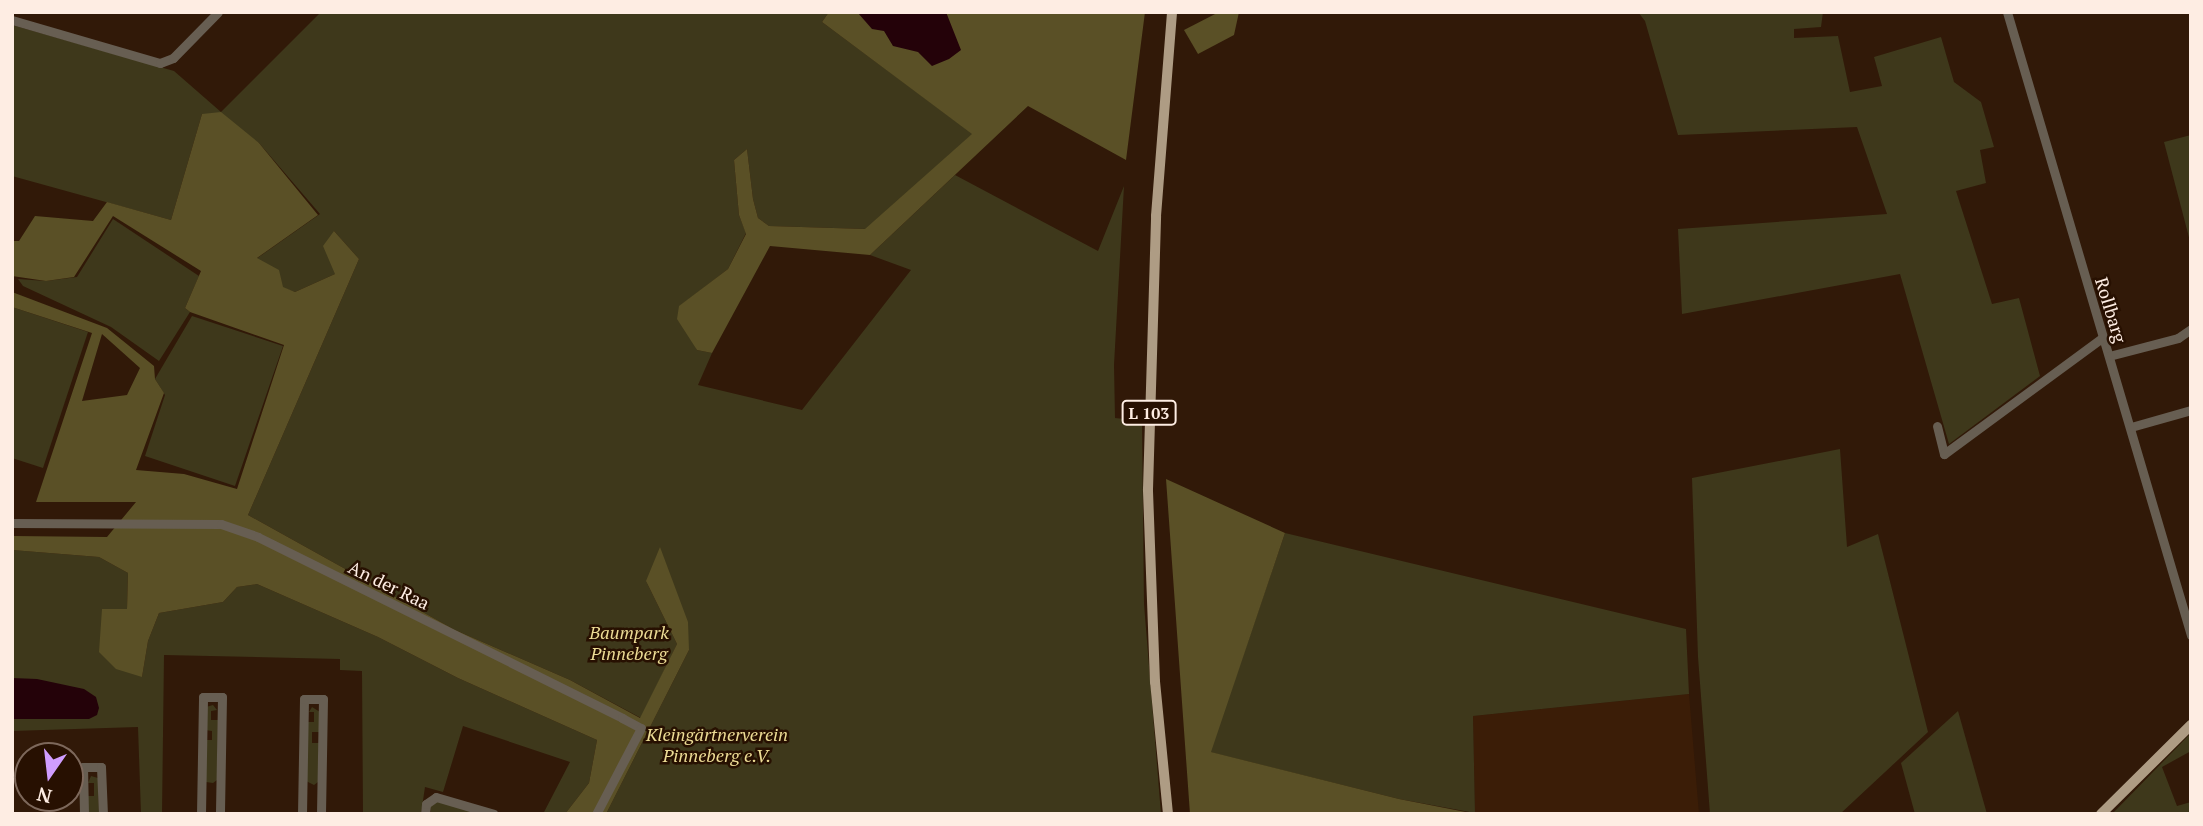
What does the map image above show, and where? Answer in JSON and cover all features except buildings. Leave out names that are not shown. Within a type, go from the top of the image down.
[{"type":"main road","name":"L 103","points":[[1168,814],[1155,681],[1147,489],[1156,229],[1172,12]]},
{"type":"main road","points":[[2101,814],[2191,724]]},
{"type":"street","points":[[12,20],[160,62],[173,58],[218,12]]},
{"type":"street","name":"Rollbarg","points":[[2007,12],[2188,616],[2191,635]]},
{"type":"street","points":[[2109,356],[2178,338],[2191,329]]},
{"type":"street","points":[[1937,426],[1944,454],[2103,337]]},
{"type":"street","points":[[2131,427],[2191,410]]},
{"type":"street","name":"An der Raa","points":[[12,523],[221,524],[258,537],[622,718],[641,728],[596,814]]},
{"type":"street","points":[[201,814],[203,697],[222,697],[220,814]]},
{"type":"street","points":[[302,814],[304,698],[323,699],[321,814]]},
{"type":"street","points":[[84,814],[83,767],[101,767],[103,814]]},
{"type":"street","points":[[202,786],[220,787]]},
{"type":"street","points":[[302,788],[321,788]]},
{"type":"street","points":[[425,814],[426,804],[436,797],[494,814]]},
{"type":"shaded area","points":[[829,12],[1145,12],[1126,160],[1028,106],[870,255],[770,246],[712,353],[697,350],[677,319],[679,306],[728,269],[746,234],[739,215],[734,160],[747,149],[758,218],[769,226],[865,229],[972,134],[822,22]]},
{"type":"shaded area","points":[[847,12],[946,12],[961,50],[932,66],[918,52],[893,46],[884,31],[872,29],[858,13]]},
{"type":"shaded area","points":[[1219,12],[1239,12],[1234,35],[1198,54],[1184,30]]},
{"type":"shaded area","points":[[221,112],[259,143],[318,215],[257,258],[279,270],[283,287],[295,292],[335,274],[323,246],[334,231],[359,259],[248,515],[455,630],[570,680],[640,718],[677,644],[646,581],[660,547],[688,622],[689,650],[606,814],[565,814],[589,783],[597,740],[458,678],[378,637],[257,584],[237,587],[223,602],[159,613],[148,641],[142,677],[116,669],[99,652],[102,609],[127,609],[128,573],[99,557],[12,550],[12,536],[107,537],[136,502],[36,502],[92,333],[12,307],[12,292],[107,328],[154,366],[155,379],[164,393],[136,470],[184,474],[237,489],[284,345],[190,312],[185,308],[201,271],[113,216],[74,277],[46,281],[12,276],[12,241],[19,241],[35,216],[93,221],[107,202],[171,220],[202,114]],"holes":[[[102,334],[140,368],[127,395],[82,401]]]},
{"type":"shaded area","points":[[1166,479],[1285,533],[1211,752],[1399,799],[1476,814],[1190,814]]},
{"type":"shaded area","points":[[12,678],[37,679],[84,689],[96,697],[99,708],[97,715],[89,719],[12,719]]},
{"type":"shaded area","points":[[1689,694],[1699,814],[1475,813],[1473,716]]},
{"type":"green space","points":[[321,12],[829,12],[822,22],[973,134],[866,229],[769,226],[758,218],[747,149],[734,160],[739,215],[746,233],[728,269],[680,306],[697,350],[712,353],[698,385],[802,410],[911,270],[870,255],[955,175],[1098,251],[1124,186],[1114,365],[1115,418],[1142,421],[1144,604],[1161,814],[606,814],[689,650],[646,581],[677,644],[641,718],[570,680],[455,630],[248,515],[359,259],[334,231],[335,274],[295,292],[283,288],[256,259],[320,214],[259,143],[202,114],[171,220],[12,176],[12,25],[174,71],[221,112]]},
{"type":"green space","points":[[1638,12],[1823,12],[1821,27],[1794,29],[1794,38],[1838,36],[1850,92],[1882,86],[1874,57],[1941,37],[1954,82],[1981,102],[1994,147],[1980,150],[1986,183],[1956,191],[1992,304],[2019,298],[2040,376],[1949,444],[1900,274],[1682,314],[1678,229],[1887,214],[1857,127],[1678,135],[1645,21]]},
{"type":"green space","points":[[2191,135],[2191,245],[2164,142]]},
{"type":"green space","points":[[113,219],[199,276],[185,308],[190,312],[159,361],[111,327],[23,286],[18,279],[46,281],[77,277]]},
{"type":"green space","points":[[12,307],[88,332],[43,468],[12,458]]},
{"type":"green space","points":[[192,316],[283,346],[235,486],[145,456],[165,395],[155,379]]},
{"type":"green space","points":[[1840,449],[1847,547],[1878,534],[1928,732],[1840,814],[1710,814],[1698,657],[1692,478]]},
{"type":"green space","points":[[1285,533],[1686,629],[1689,694],[1473,716],[1475,813],[1399,799],[1210,752]]},
{"type":"green space","points":[[12,550],[99,557],[128,573],[127,609],[102,609],[142,677],[148,641],[159,613],[223,602],[237,587],[257,584],[378,637],[458,678],[597,740],[589,783],[565,814],[543,814],[570,762],[463,726],[443,792],[425,787],[421,814],[363,814],[362,671],[340,670],[340,659],[164,655],[162,814],[141,814],[138,727],[12,731]]},
{"type":"green space","points":[[213,705],[217,710],[211,711],[211,720],[218,720],[217,780],[213,783],[206,782],[205,740],[212,740],[212,731],[205,730],[206,707]]},
{"type":"green space","points":[[312,707],[320,712],[319,732],[312,732],[312,743],[319,743],[318,782],[314,785],[306,781],[307,722],[314,722],[314,712],[309,712]]},
{"type":"green space","points":[[1958,711],[1987,814],[1915,814],[1901,763]]},
{"type":"green space","points":[[2191,733],[2191,751],[2162,767],[2177,806],[2191,802],[2191,814],[2112,814]]},
{"type":"green space","points":[[91,776],[98,778],[99,814],[87,814],[87,796],[94,796],[94,783],[88,783]]},
{"type":"green space","points":[[436,801],[483,814],[431,814],[430,806]]},
{"type":"park label","name":"Baumpark Pinneberg","points":[[629,643]]},
{"type":"park label","name":"Kleingärtnerverein Pinneberg e.V.","points":[[717,745]]}]
